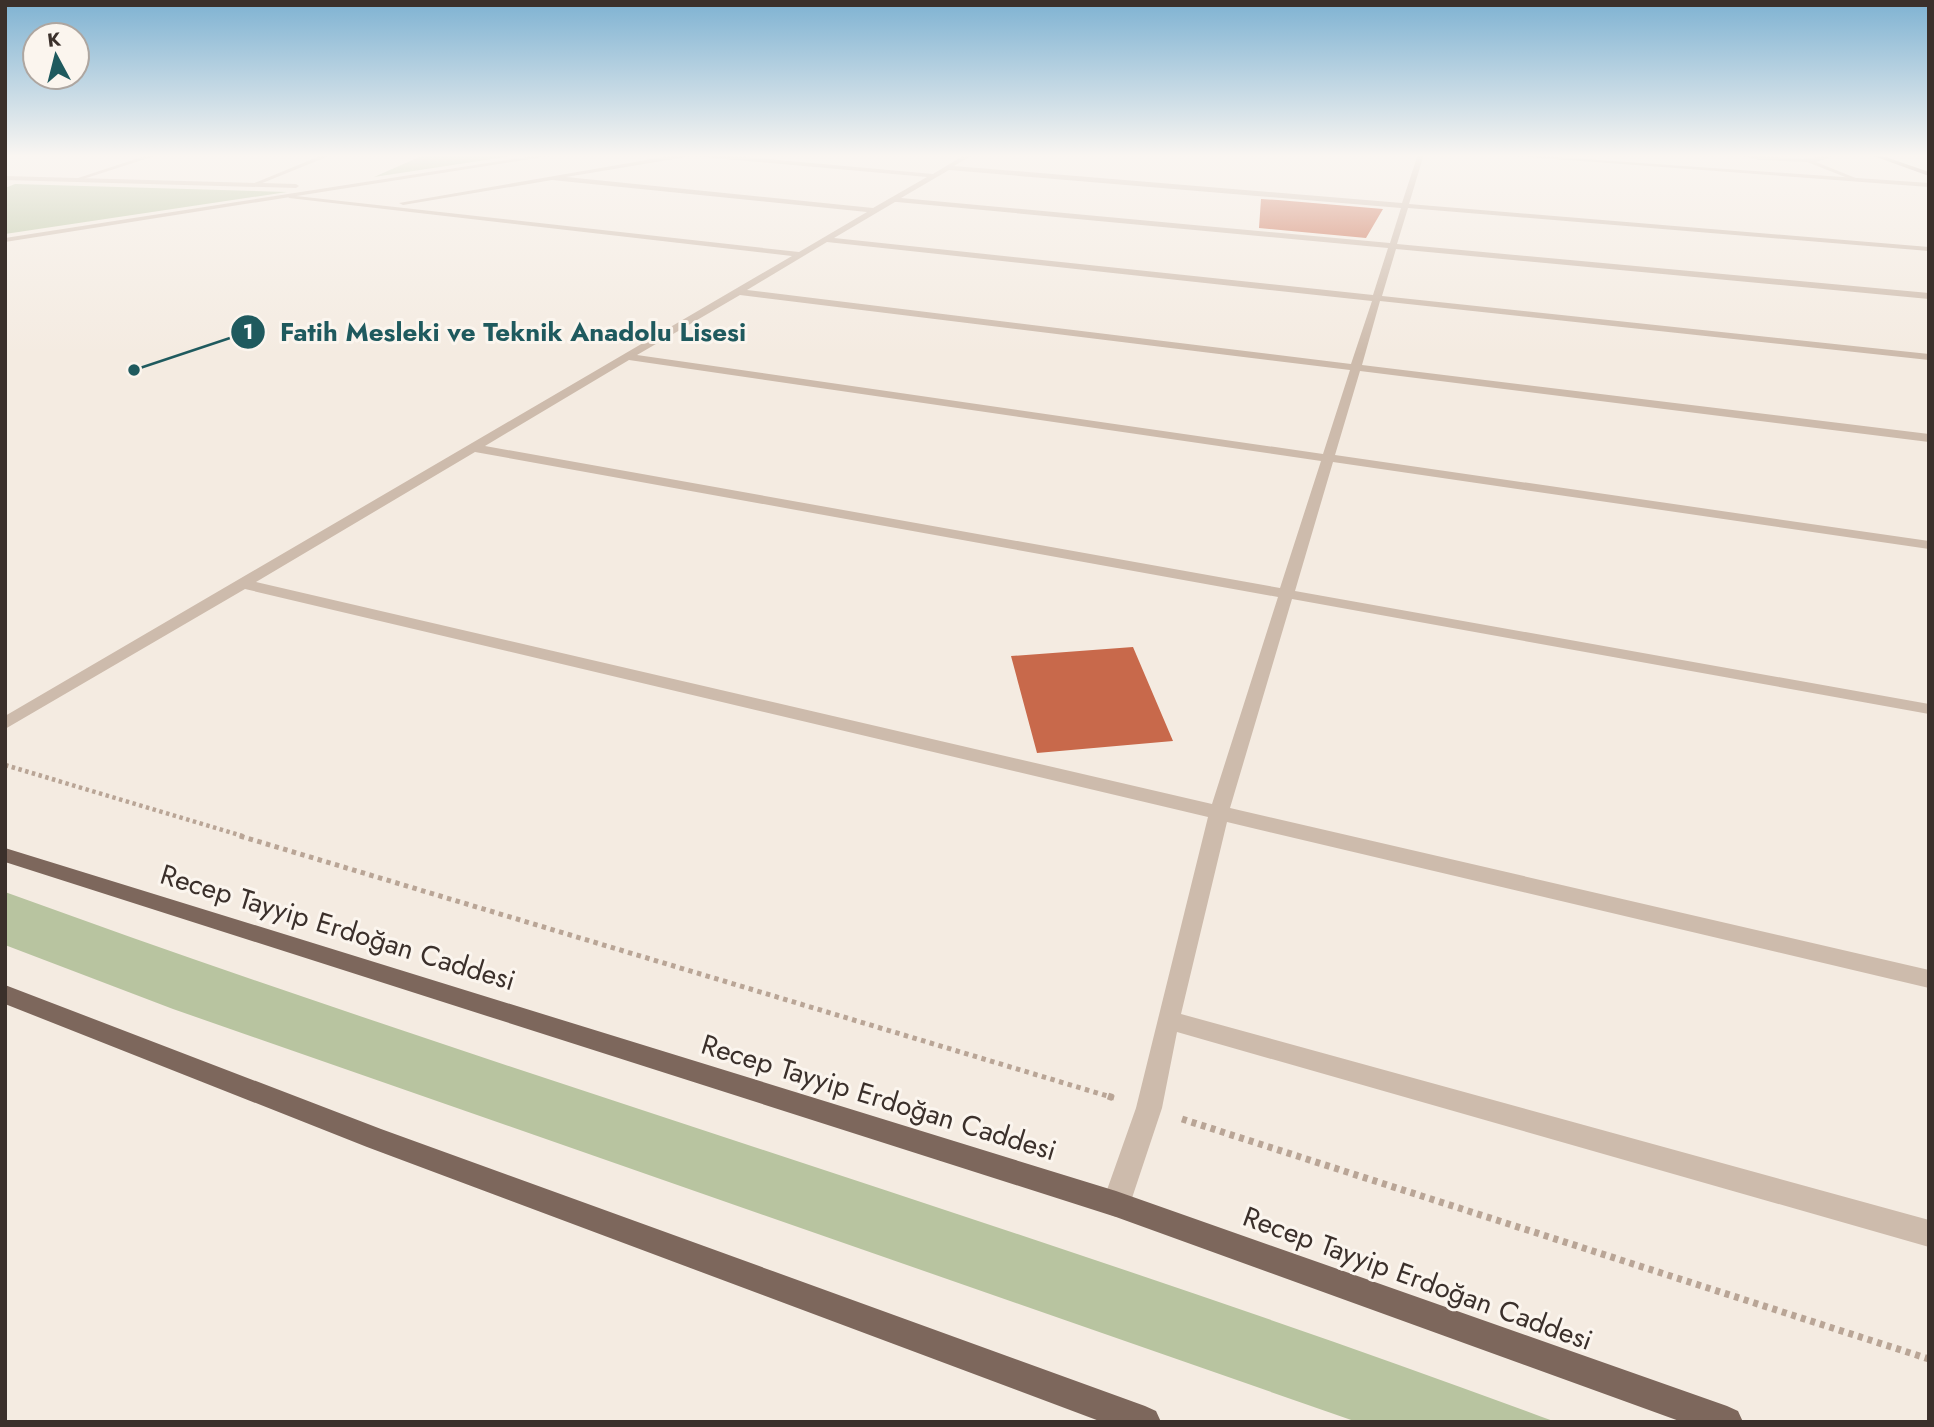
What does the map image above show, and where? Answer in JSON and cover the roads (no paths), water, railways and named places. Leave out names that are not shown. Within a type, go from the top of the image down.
[{"type":"main road","name":"Recep Tayyip Erdoğan Caddesi","points":[[5,855],[1116,1204],[1727,1422]]},
{"type":"main road","points":[[5,994],[376,1139],[1145,1422]]},
{"type":"street","points":[[5,240],[130,221]]},
{"type":"street","points":[[501,221],[803,255]]},
{"type":"street","points":[[5,724],[860,221]]},
{"type":"street","points":[[1119,221],[1929,296]]},
{"type":"street","points":[[1116,1204],[1149,1108],[1219,813],[1401,221]]},
{"type":"street","points":[[1590,221],[1924,249],[1929,257]]},
{"type":"street","points":[[827,240],[1929,357]]},
{"type":"street","points":[[740,292],[1929,438]]},
{"type":"street","points":[[629,357],[1929,545]]},
{"type":"street","points":[[475,448],[1929,709]]},
{"type":"street","points":[[243,584],[1929,979]]},
{"type":"street","points":[[1168,1020],[1929,1234]]},
{"type":"place","name":"Fatih Mesleki ve Teknik Anadolu Lisesi","points":[[134,370]]}]
